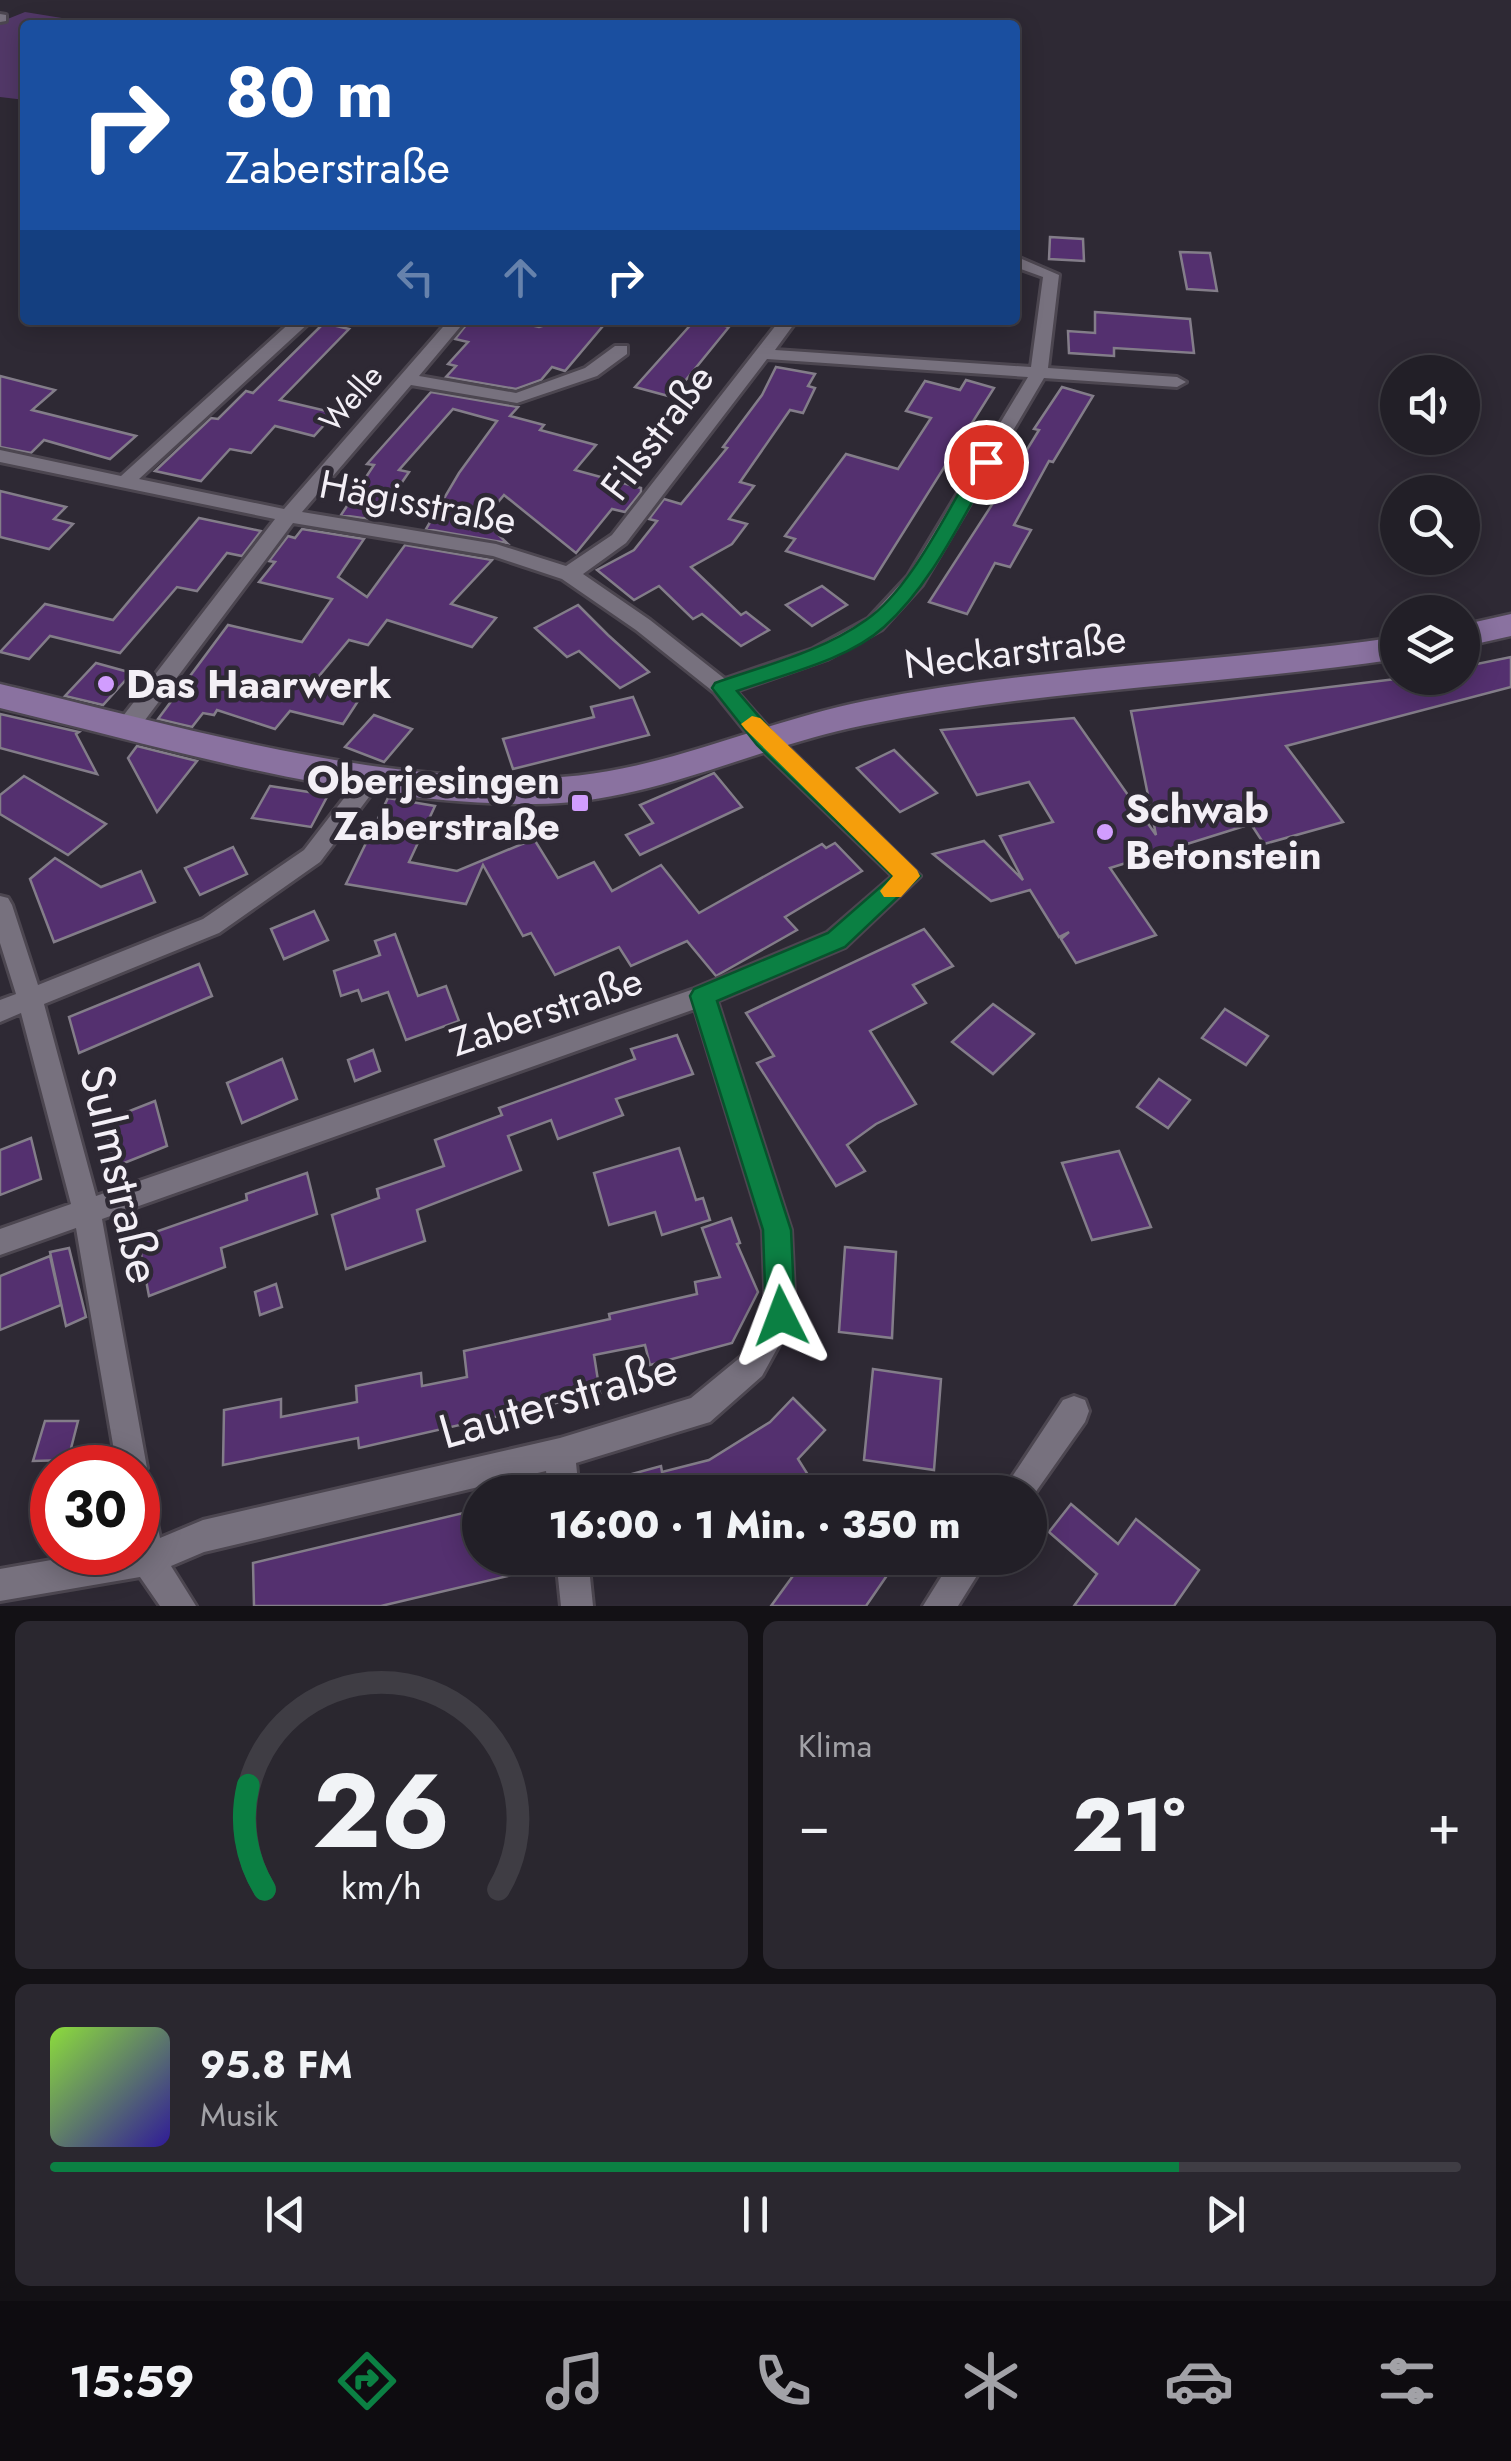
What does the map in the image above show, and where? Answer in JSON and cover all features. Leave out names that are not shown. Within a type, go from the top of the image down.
[{"type":"main road","points":[[1480,632],[1511,625]]},
{"type":"main road","name":"Neckarstraße","points":[[0,696],[374,777],[454,788],[540,791],[640,775],[860,714],[966,694],[1286,664],[1380,651]]},
{"type":"street","points":[[722,688],[820,654],[875,624],[915,580],[1040,373],[1051,275],[1020,263]]},
{"type":"street","points":[[126,482],[299,325]]},
{"type":"street","name":"Welle","points":[[128,726],[288,516],[454,325]]},
{"type":"street","name":"Filsstraße","points":[[569,574],[619,539],[785,325]]},
{"type":"street","points":[[408,379],[518,398],[591,372],[620,350]]},
{"type":"street","points":[[762,354],[1177,382]]},
{"type":"street","name":"Hägisstraße","points":[[0,456],[288,516],[496,550],[569,574],[643,624],[722,688],[765,739]]},
{"type":"street","name":"Zaberstraße","points":[[0,1242],[703,996],[836,940],[908,876],[765,739]]},
{"type":"street","points":[[0,1012],[211,926],[312,856],[374,777]]},
{"type":"street","name":"Sulmstraße","points":[[0,906],[30,999],[87,1213],[128,1445]]},
{"type":"street","name":"Lauterstraße","points":[[160,1554],[203,1536],[560,1453],[699,1411],[752,1366],[781,1316],[777,1230],[703,996]]},
{"type":"street","points":[[1030,1475],[1074,1411]]},
{"type":"street","points":[[560,1453],[562,1475]]},
{"type":"street","name":"Lauterstraße","points":[[0,1585],[59,1575]]},
{"type":"street","points":[[158,1575],[180,1606]]},
{"type":"street","points":[[574,1575],[577,1606]]},
{"type":"street","points":[[952,1601],[964,1575]]},
{"type":"shaded area","points":[[25,12],[74,20],[20,20],[20,99],[0,97],[0,22]]},
{"type":"building","points":[[1050,237],[1083,239],[1084,261],[1049,259]]},
{"type":"building","points":[[1180,252],[1210,253],[1217,291],[1187,289]]},
{"type":"building","points":[[1095,312],[1190,319],[1194,353],[1114,348],[1114,356],[1069,353],[1068,331],[1095,333]]},
{"type":"building","points":[[322,325],[349,329],[280,400],[335,413],[314,436],[275,426],[251,453],[230,449],[201,481],[155,471],[211,418],[218,419],[246,391],[253,393]]},
{"type":"building","points":[[466,325],[604,325],[565,371],[552,367],[541,380],[516,389],[446,377],[456,366],[448,364],[468,342],[455,339]]},
{"type":"building","points":[[691,325],[729,327],[672,397],[635,387]]},
{"type":"building","points":[[776,367],[815,374],[808,386],[815,388],[803,413],[790,410],[740,482],[754,486],[729,519],[747,524],[732,544],[691,567],[741,615],[746,612],[769,630],[741,646],[702,614],[693,619],[659,586],[634,600],[597,570],[634,550],[657,521],[649,519],[664,499],[681,504],[727,448],[723,447],[762,395]]},
{"type":"building","points":[[0,376],[55,390],[32,410],[136,436],[110,459],[44,440],[31,453],[0,447]]},
{"type":"building","points":[[966,380],[994,388],[874,579],[786,551],[795,539],[785,536],[846,454],[898,469],[931,418],[906,411],[925,381],[960,390]]},
{"type":"building","points":[[1062,387],[1093,396],[1053,462],[1049,461],[1014,525],[1031,530],[1010,567],[995,563],[967,614],[929,602],[1005,478],[1009,479],[1039,430],[1034,429]]},
{"type":"building","points":[[431,392],[518,407],[510,416],[544,425],[540,430],[596,445],[575,470],[641,488],[641,492],[625,512],[612,509],[576,553],[504,495],[483,520],[507,543],[426,529],[459,473],[497,421],[453,409],[399,470],[409,472],[376,520],[341,515],[374,465],[367,464]]},
{"type":"building","points":[[0,491],[66,507],[54,519],[73,524],[49,549],[0,537]]},
{"type":"building","points":[[199,518],[261,531],[242,556],[227,553],[197,591],[177,587],[120,653],[50,636],[29,659],[0,652],[45,604],[113,620]]},
{"type":"building","points":[[302,529],[364,539],[338,577],[367,597],[405,545],[492,560],[451,604],[496,618],[472,647],[387,620],[368,645],[349,640],[310,687],[360,698],[343,724],[290,711],[275,729],[217,710],[214,715],[203,713],[192,727],[158,719],[228,625],[302,642],[332,599],[259,582],[288,536],[295,538]]},
{"type":"building","points":[[822,586],[847,605],[812,626],[786,605]]},
{"type":"building","points":[[578,605],[649,672],[620,688],[579,651],[567,657],[535,628]]},
{"type":"building","points":[[1511,657],[1511,687],[1286,746],[1343,822],[1264,844],[1251,824],[1110,868],[1156,935],[1076,963],[1061,939],[1069,932],[1059,937],[1030,890],[991,901],[933,854],[984,841],[1023,880],[1000,836],[1053,822],[1029,782],[977,795],[941,730],[1074,718],[1156,835],[1131,711],[1380,681],[1380,695],[1480,695],[1480,663]]},
{"type":"building","points":[[96,663],[132,673],[103,705],[65,696]]},
{"type":"building","points":[[633,697],[649,735],[513,769],[503,739],[594,717],[591,707]]},
{"type":"building","points":[[0,714],[79,732],[76,734],[97,774],[0,748]]},
{"type":"building","points":[[374,715],[412,729],[384,762],[345,747]]},
{"type":"building","points":[[137,746],[197,761],[157,812],[128,758]]},
{"type":"building","points":[[894,750],[937,793],[900,812],[857,768]]},
{"type":"building","points":[[714,773],[742,807],[640,855],[626,835],[653,823],[640,805]]},
{"type":"building","points":[[24,776],[106,824],[68,855],[0,814],[0,795]]},
{"type":"building","points":[[270,786],[328,795],[311,827],[252,818]]},
{"type":"building","points":[[388,798],[435,806],[409,862],[457,871],[534,839],[558,878],[594,862],[612,891],[661,865],[699,913],[822,844],[826,848],[835,843],[862,871],[785,917],[797,930],[716,976],[687,941],[631,966],[619,947],[555,975],[531,933],[523,936],[483,865],[466,904],[346,884]]},
{"type":"building","points":[[233,847],[247,874],[200,895],[185,868]]},
{"type":"building","points":[[55,858],[101,887],[141,871],[155,902],[54,942],[30,879]]},
{"type":"building","points":[[314,911],[328,940],[284,959],[271,929]]},
{"type":"building","points":[[924,929],[953,966],[913,985],[926,1003],[870,1031],[916,1104],[876,1124],[847,1145],[865,1171],[836,1186],[757,1063],[774,1056],[746,1013]]},
{"type":"building","points":[[395,934],[418,996],[446,986],[459,1021],[406,1040],[388,992],[362,1001],[358,990],[341,996],[334,971],[380,955],[375,941]]},
{"type":"building","points":[[199,964],[212,996],[79,1053],[69,1017]]},
{"type":"building","points":[[993,1004],[1034,1034],[993,1074],[952,1042]]},
{"type":"building","points":[[1225,1009],[1268,1036],[1246,1065],[1202,1038]]},
{"type":"building","points":[[677,1035],[693,1074],[616,1099],[623,1115],[558,1139],[551,1120],[508,1136],[521,1170],[417,1210],[425,1241],[346,1269],[332,1215],[379,1198],[377,1189],[444,1166],[435,1140],[502,1115],[499,1108],[635,1059],[631,1049]]},
{"type":"building","points":[[373,1050],[380,1071],[355,1081],[348,1060]]},
{"type":"building","points":[[282,1059],[297,1099],[242,1123],[227,1083]]},
{"type":"building","points":[[1159,1079],[1190,1100],[1168,1128],[1137,1107]]},
{"type":"building","points":[[155,1101],[167,1146],[114,1167],[104,1121]]},
{"type":"building","points":[[31,1138],[41,1179],[0,1195],[0,1150]]},
{"type":"building","points":[[679,1148],[696,1200],[703,1198],[710,1220],[662,1235],[655,1212],[609,1225],[594,1173]]},
{"type":"building","points":[[1119,1151],[1151,1227],[1092,1240],[1062,1163]]},
{"type":"building","points":[[307,1173],[317,1214],[221,1248],[225,1267],[149,1296],[138,1238],[247,1200],[246,1194]]},
{"type":"building","points":[[731,1218],[740,1243],[737,1244],[758,1292],[732,1343],[650,1365],[645,1345],[594,1355],[600,1393],[359,1448],[358,1438],[223,1465],[224,1410],[281,1399],[281,1417],[357,1402],[356,1386],[421,1373],[422,1386],[467,1377],[464,1351],[610,1319],[609,1314],[697,1294],[695,1282],[720,1277],[702,1228]]},
{"type":"building","points":[[845,1247],[896,1252],[892,1338],[839,1332]]},
{"type":"building","points":[[69,1248],[86,1317],[66,1326],[50,1252]]},
{"type":"building","points":[[50,1256],[61,1305],[0,1330],[0,1276]]},
{"type":"building","points":[[276,1284],[282,1307],[260,1315],[255,1292]]},
{"type":"building","points":[[873,1369],[941,1379],[934,1470],[864,1460]]},
{"type":"building","points":[[793,1398],[825,1430],[798,1459],[808,1475],[628,1475],[661,1466],[662,1472],[709,1460],[770,1422]]},
{"type":"building","points":[[45,1421],[78,1421],[72,1445],[38,1445]]},
{"type":"building","points":[[1071,1504],[1118,1544],[1136,1519],[1199,1570],[1174,1606],[1074,1606],[1097,1574],[1049,1532]]},
{"type":"building","points":[[462,1513],[462,1575],[512,1575],[381,1606],[254,1606],[253,1563]]},
{"type":"building","points":[[794,1575],[887,1575],[866,1606],[771,1606]]},
{"type":"slow traffic","points":[[752,724],[908,876],[892,891]]},
{"type":"place","name":"Das Haarwerk","points":[[106,684]]},
{"type":"place","name":"Oberjesingen Zaberstraße","points":[[580,803]]},
{"type":"place","name":"Schwab Betonstein","points":[[1105,832]]},
{"type":"route","points":[[781,1316],[777,1230],[703,996],[836,940],[908,876],[765,739],[722,688],[820,654],[875,624],[915,580],[986,462]]}]
